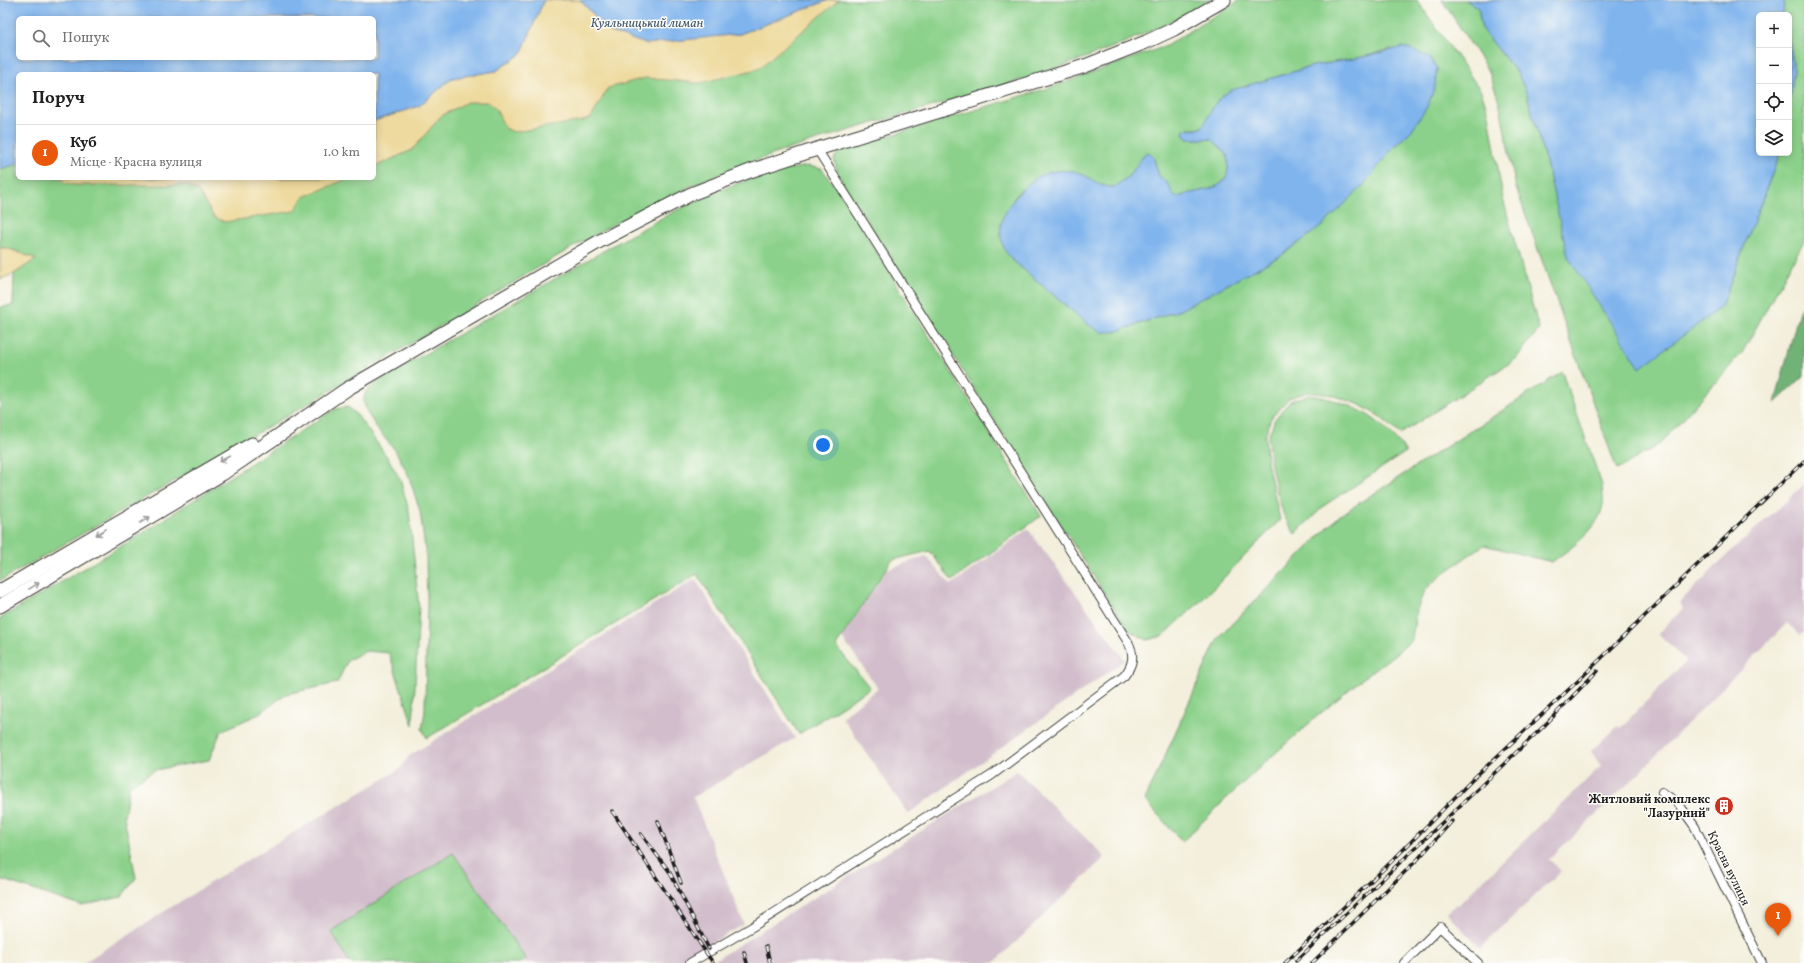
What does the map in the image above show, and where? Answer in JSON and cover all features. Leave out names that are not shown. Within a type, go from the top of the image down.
[{"type":"highway","points":[[0,591],[216,464],[309,414],[600,241],[691,194],[750,171],[817,149],[1085,66],[1146,42],[1174,29],[1224,0]]},
{"type":"highway","points":[[0,606],[222,474],[309,414]]},
{"type":"highway","points":[[0,584],[40,561],[71,549]]},
{"type":"street","points":[[690,963],[758,923],[992,775],[1124,676],[1132,664],[1133,655],[1128,642],[817,149]]},
{"type":"street","name":"Красна вулиця","points":[[1662,792],[1678,803],[1695,827],[1762,963]]},
{"type":"street","points":[[1404,963],[1440,927],[1478,963]]},
{"type":"shaded area","points":[[1804,485],[1804,633],[1800,635],[1787,623],[1633,779],[1549,859],[1561,871],[1480,948],[1447,913],[1456,904],[1458,905],[1601,766],[1591,751],[1617,726],[1620,728],[1686,661],[1658,633],[1683,609],[1679,603],[1726,556]]},
{"type":"shaded area","points":[[1028,529],[1125,660],[908,814],[842,717],[878,688],[842,638],[887,570],[926,556],[951,585]]},
{"type":"shaded area","points":[[695,579],[795,738],[693,797],[744,924],[678,963],[519,963],[525,959],[331,931],[350,963],[83,963],[224,874],[400,769],[409,756]]},
{"type":"shaded area","points":[[1017,771],[1105,857],[994,963],[710,963]]},
{"type":"green space","points":[[544,0],[580,0],[610,32],[740,34],[829,0],[1211,0],[1153,30],[1093,55],[969,96],[843,132],[781,152],[720,174],[682,190],[608,227],[429,333],[0,581],[0,307],[13,305],[14,274],[36,259],[7,248],[0,248],[0,169],[16,165],[16,180],[376,180],[376,120],[419,106],[452,78],[496,71],[521,54]]},
{"type":"green space","points":[[1240,0],[1417,0],[1481,91],[1489,114],[1503,199],[1539,329],[1516,359],[1400,434],[1379,416],[1358,404],[1331,395],[1308,392],[1289,398],[1271,418],[1265,436],[1267,461],[1280,520],[1205,597],[1163,636],[1147,640],[1128,630],[838,175],[834,159],[837,154],[845,149],[1052,87],[1166,46]],"holes":[[[1391,49],[1437,68],[1436,78],[1431,94],[1411,131],[1282,255],[1180,310],[1115,332],[1090,326],[1010,258],[1013,200],[1020,190],[1086,176],[1100,186],[1114,187],[1128,177],[1147,152],[1155,162],[1159,176],[1168,184],[1174,196],[1181,196],[1221,184],[1225,180],[1227,174],[1227,155],[1212,139],[1191,139],[1183,135],[1188,129],[1199,129],[1203,126],[1215,104],[1232,90],[1313,66],[1363,57]]]},
{"type":"green space","points":[[1442,0],[1465,0],[1478,7],[1482,29],[1518,74],[1527,94],[1548,170],[1721,307],[1779,156],[1792,156],[1792,84],[1794,70],[1792,57],[1792,12],[1783,12],[1784,0],[1804,0],[1804,241],[1742,353],[1661,443],[1617,470],[1516,188],[1499,101],[1489,72]]},
{"type":"green space","points":[[808,166],[822,169],[837,189],[1041,516],[952,581],[930,551],[892,560],[836,646],[870,688],[799,734],[697,574],[427,738],[422,729],[425,711],[427,602],[426,556],[420,511],[408,474],[395,450],[378,430],[368,414],[363,401],[366,391],[380,380],[633,234],[689,204],[747,180]]},
{"type":"green space","points":[[1804,304],[1804,376],[1775,403],[1799,311]]},
{"type":"green space","points":[[1562,372],[1602,485],[1603,502],[1601,513],[1591,530],[1576,544],[1552,562],[1484,545],[1443,574],[1429,586],[1419,603],[1412,640],[1362,679],[1292,738],[1182,842],[1145,800],[1218,638],[1339,516]]},
{"type":"green space","points":[[1308,395],[1338,401],[1364,413],[1376,420],[1386,429],[1406,452],[1325,505],[1295,534],[1284,516],[1277,492],[1270,461],[1268,437],[1275,419],[1290,401]]},
{"type":"green space","points":[[348,407],[357,415],[388,458],[400,479],[409,511],[419,607],[413,725],[389,653],[366,651],[348,660],[337,683],[286,694],[259,714],[221,731],[209,760],[155,770],[129,786],[124,816],[136,878],[121,897],[81,906],[0,879],[0,619],[146,531],[335,409]]},
{"type":"green space","points":[[453,853],[526,959],[519,963],[350,963],[331,931]]},
{"type":"sand","points":[[544,0],[580,0],[610,32],[740,34],[829,0],[839,0],[758,69],[700,83],[645,78],[608,88],[591,118],[583,121],[514,132],[505,128],[496,109],[488,102],[467,102],[441,116],[412,150],[376,166],[376,120],[419,106],[452,78],[496,71],[521,54]]},
{"type":"sand","points":[[62,180],[344,180],[304,197],[294,211],[225,222],[214,217],[198,191],[186,185],[74,185]]},
{"type":"sand","points":[[0,248],[7,248],[36,259],[14,274],[0,279]]},
{"type":"water","points":[[0,0],[544,0],[521,54],[496,71],[452,78],[419,106],[376,120],[376,72],[16,72],[16,165],[0,169]]},
{"type":"water","name":"Куяльницький лиман","points":[[580,0],[829,0],[740,34],[646,44],[610,32]]},
{"type":"water","points":[[1465,0],[1784,0],[1783,12],[1756,12],[1756,156],[1779,156],[1721,307],[1640,368],[1568,257],[1548,170],[1527,94],[1518,74],[1482,29],[1478,7]]},
{"type":"water","points":[[1404,47],[1429,57],[1437,68],[1435,87],[1427,107],[1411,131],[1392,149],[1362,187],[1322,226],[1282,255],[1180,310],[1115,332],[1100,332],[1090,326],[1010,258],[1005,250],[1002,242],[1001,231],[1001,222],[1004,213],[1024,188],[1037,178],[1053,172],[1072,171],[1083,174],[1097,183],[1108,187],[1114,187],[1128,177],[1146,152],[1153,156],[1159,176],[1168,184],[1174,196],[1181,196],[1215,187],[1221,184],[1225,179],[1228,165],[1227,155],[1212,139],[1187,139],[1183,132],[1184,130],[1199,129],[1203,126],[1215,104],[1223,95],[1232,90],[1313,66],[1363,57]]},
{"type":"water","points":[[1792,57],[1794,70],[1792,84]]},
{"type":"railway","points":[[1285,963],[1391,862],[1475,777],[1580,679],[1804,461]]},
{"type":"railway","points":[[1296,961],[1544,726],[1597,671]]},
{"type":"railway","points":[[612,811],[713,963]]},
{"type":"railway","points":[[658,821],[681,883]]},
{"type":"railway","points":[[1312,963],[1418,859],[1452,821]]},
{"type":"railway","points":[[641,834],[669,871],[709,949]]},
{"type":"railway","points":[[766,946],[770,963]]},
{"type":"railway","points":[[744,952],[747,963]]},
{"type":"place","name":"Житловий комплекс \"Лазурний\"","points":[[1724,806]]},
{"type":"place","name":"Куб","points":[[1778,936]]}]
